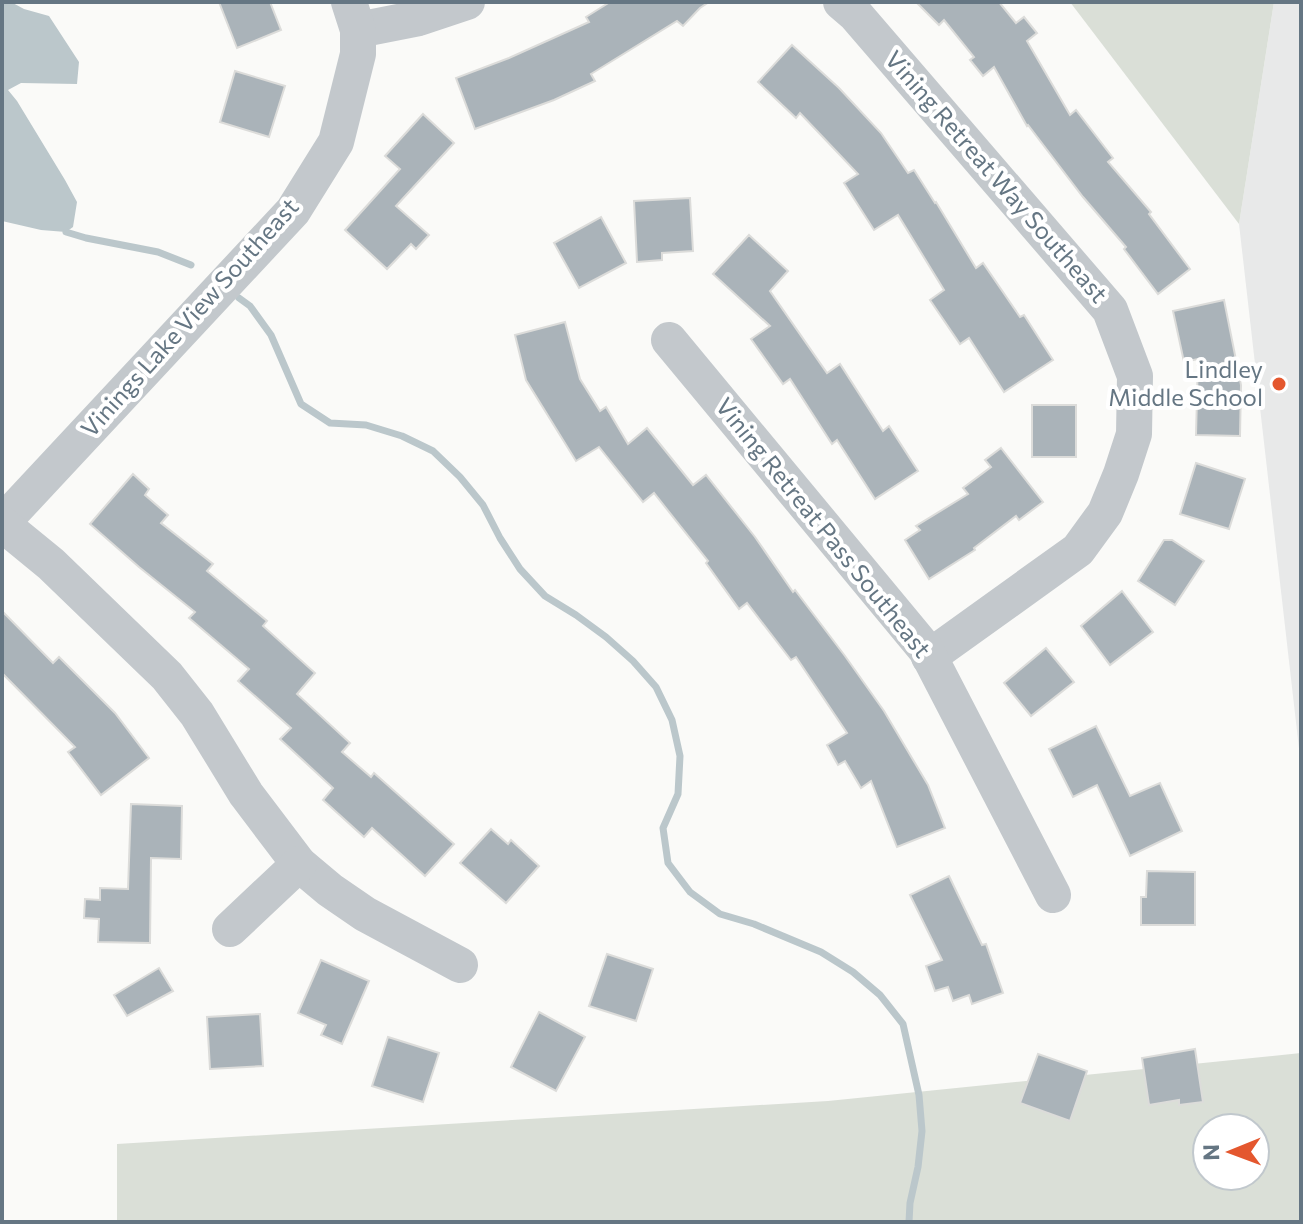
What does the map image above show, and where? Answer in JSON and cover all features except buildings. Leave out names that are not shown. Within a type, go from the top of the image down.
[{"type":"street","points":[[353,16],[419,18],[467,2]]},
{"type":"street","name":"Vining Retreat Way Southeast","points":[[841,2],[866,26],[1110,310],[1135,376],[1134,434],[1121,474],[1105,513],[1078,550],[929,657]]},
{"type":"street","name":"Vinings Lake View Southeast","points":[[2,523],[293,211],[336,142],[358,54],[353,16]]},
{"type":"street","name":"Vining Retreat Pass Southeast","points":[[669,340],[916,638],[929,657],[1053,895]]},
{"type":"street","points":[[2,523],[51,564],[167,676],[197,714],[246,794],[299,864],[365,914],[460,965]]},
{"type":"street","points":[[230,929],[299,864]]},
{"type":"shaded area","points":[[2,2],[11,2],[49,16],[79,62],[77,84],[21,83],[8,90],[77,202],[73,227],[66,232],[2,221]]},
{"type":"shaded area","points":[[1070,2],[1274,2],[1239,224]]},
{"type":"shaded area","name":"Lindley Middle School","points":[[1274,2],[1301,2],[1301,766],[1239,224]]},
{"type":"shaded area","points":[[1301,1053],[1301,1222],[117,1222],[117,1144],[828,1101]]},
{"type":"waterway","points":[[66,232],[158,252],[191,265]]},
{"type":"waterway","points":[[239,298],[250,306],[271,335],[301,404],[330,423],[366,425],[402,436],[433,451],[483,505],[520,569],[545,596],[606,637],[656,687],[672,720],[680,756],[678,794],[663,828],[668,863],[690,892],[720,914],[754,924],[821,952],[853,972],[880,995],[903,1024],[919,1095],[922,1131],[909,1222]]},
{"type":"place","name":"Lindley Middle School","points":[[1279,384]]}]
